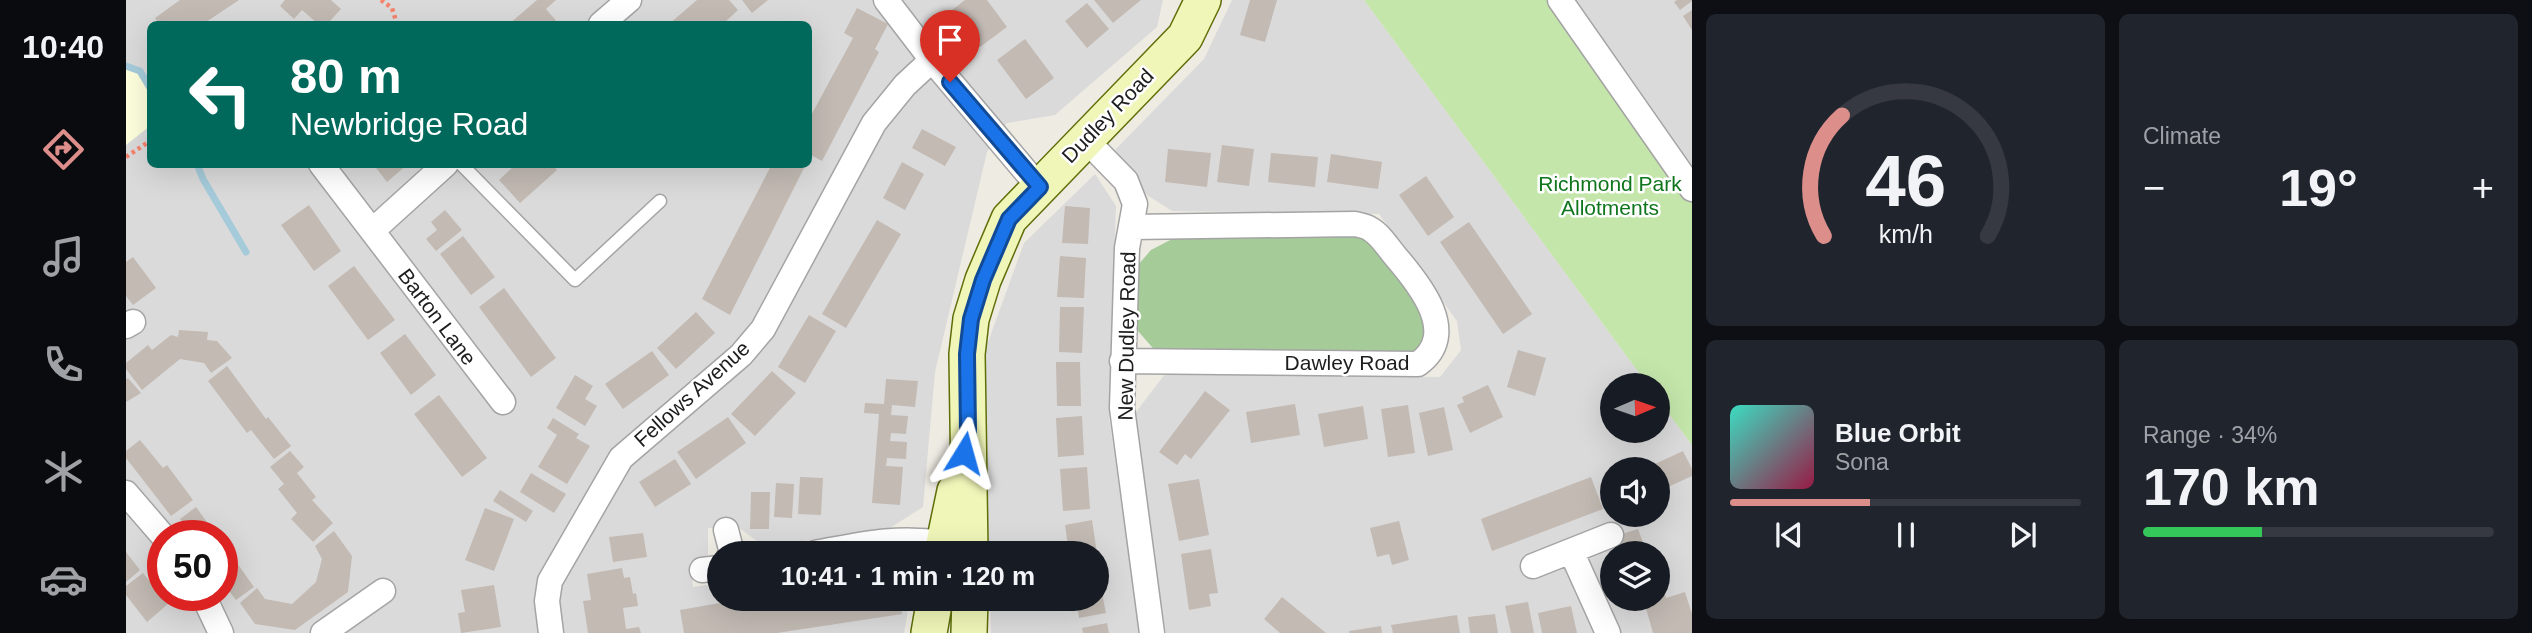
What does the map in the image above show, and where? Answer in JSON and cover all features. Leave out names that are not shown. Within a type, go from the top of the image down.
[{"type":"main road","name":"Dudley Road","points":[[953,541],[968,431],[967,354],[971,319],[983,280],[1009,219],[1185,37],[1200,2]]},
{"type":"main road","points":[[929,633],[933,611]]},
{"type":"main road","points":[[970,611],[970,633]]},
{"type":"street","points":[[604,21],[629,0]]},
{"type":"street","points":[[886,0],[932,60],[1040,187]]},
{"type":"street","points":[[1560,0],[1692,189]]},
{"type":"street","name":"Fellows Avenue","points":[[551,633],[547,601],[550,581],[621,458],[741,355],[763,329],[874,123],[905,85],[932,60]]},
{"type":"street","name":"New Dudley Road","points":[[1085,139],[1126,181],[1135,204],[1127,248],[1122,408],[1152,633]]},
{"type":"street","name":"Barton Lane","points":[[324,168],[503,402]]},
{"type":"street","points":[[372,231],[442,168]]},
{"type":"street","name":"Dawley Road","points":[[1122,361],[1418,364],[1430,355],[1436,338],[1436,317],[1419,284],[1372,229],[1355,224],[1131,227]]},
{"type":"street","points":[[126,492],[150,520]]},
{"type":"street","points":[[1533,566],[1611,535]]},
{"type":"street","points":[[880,541],[920,541]]},
{"type":"street","points":[[1572,551],[1608,633]]},
{"type":"street","points":[[323,633],[383,591]]},
{"type":"street","points":[[211,611],[221,633]]},
{"type":"lane","points":[[465,168],[575,280],[660,201]]},
{"type":"path","points":[[382,0],[392,8],[396,21]]},
{"type":"path","points":[[126,157],[147,143]]},
{"type":"shaded area","points":[[126,0],[1163,0],[1157,27],[1055,115],[1007,123],[987,152],[935,372],[923,507],[890,528],[804,541],[757,541],[738,527],[708,528],[707,555],[690,563],[693,587],[707,585],[707,611],[908,611],[904,633],[126,633],[126,145],[137,135],[147,128],[147,168],[812,168],[812,21],[147,21],[147,83],[140,71],[126,66]]},
{"type":"shaded area","points":[[1232,0],[1364,0],[1639,373],[1600,373],[1600,443],[1670,443],[1670,415],[1692,445],[1692,633],[1166,633],[1149,529],[1136,412],[1165,374],[1440,377],[1461,350],[1457,321],[1379,214],[1172,211],[1147,195],[1113,152],[1204,59]]},
{"type":"shaded area","points":[[1560,0],[1692,0],[1692,170]]},
{"type":"shaded area","points":[[126,66],[140,71],[147,83],[147,128],[126,145]]},
{"type":"shaded area","points":[[1095,174],[1116,206],[1109,417],[1140,633],[991,633],[990,611],[1109,611],[1109,541],[989,541],[983,356],[1024,243]]},
{"type":"green space","name":"Richmond Park Allotments","points":[[1364,0],[1560,0],[1692,170],[1692,445],[1670,415],[1670,373],[1639,373]]},
{"type":"green space","points":[[1176,237],[1364,237],[1420,303],[1430,340],[1412,355],[1158,354],[1138,331],[1133,300],[1138,265],[1151,250]]},
{"type":"building","points":[[180,0],[239,0],[208,21],[157,21],[155,18]]},
{"type":"building","points":[[285,0],[331,0],[341,9],[330,21],[315,21],[302,10],[294,19],[280,6]]},
{"type":"building","points":[[537,0],[556,0],[546,9],[556,21],[512,21]]},
{"type":"building","points":[[697,0],[729,0],[738,10],[726,21],[672,21]]},
{"type":"building","points":[[742,0],[768,0],[752,13]]},
{"type":"building","points":[[965,0],[987,0],[1007,27],[980,47],[952,10]]},
{"type":"building","points":[[1094,0],[1141,0],[1113,23]]},
{"type":"building","points":[[1250,0],[1277,0],[1265,42],[1240,35]]},
{"type":"building","points":[[1692,1],[1680,10],[1674,2]]},
{"type":"building","points":[[1087,3],[1109,29],[1087,48],[1065,21]]},
{"type":"building","points":[[857,8],[888,24],[875,49],[879,52],[822,161],[812,156],[812,114],[853,38],[844,33]]},
{"type":"building","points":[[1692,10],[1692,30],[1683,16]]},
{"type":"building","points":[[1025,39],[1054,78],[1026,99],[997,60]]},
{"type":"building","points":[[922,129],[956,147],[945,166],[912,148]]},
{"type":"building","points":[[1222,145],[1254,149],[1249,186],[1217,182]]},
{"type":"building","points":[[1168,149],[1211,153],[1207,187],[1165,182]]},
{"type":"building","points":[[1271,153],[1318,157],[1315,187],[1268,182]]},
{"type":"building","points":[[1331,154],[1382,162],[1378,189],[1327,182]]},
{"type":"building","points":[[902,162],[924,174],[905,210],[883,198]]},
{"type":"building","points":[[376,168],[403,168],[387,182]]},
{"type":"building","points":[[512,168],[557,170],[520,203],[499,180]]},
{"type":"building","points":[[770,168],[804,168],[730,315],[702,299]]},
{"type":"building","points":[[1426,176],[1454,217],[1428,236],[1399,195]]},
{"type":"building","points":[[309,205],[341,251],[314,271],[281,225]]},
{"type":"building","points":[[1065,206],[1090,208],[1088,244],[1062,243]]},
{"type":"building","points":[[445,210],[462,230],[436,251],[426,239],[437,230],[431,222]]},
{"type":"building","points":[[877,220],[901,234],[846,328],[822,314]]},
{"type":"building","points":[[1469,222],[1532,314],[1503,334],[1440,242]]},
{"type":"building","points":[[463,236],[495,277],[471,295],[440,254]]},
{"type":"building","points":[[1060,256],[1086,258],[1084,298],[1057,297]]},
{"type":"building","points":[[133,257],[156,288],[133,305],[126,296],[126,262]]},
{"type":"building","points":[[354,266],[395,320],[368,340],[328,286]]},
{"type":"building","points":[[504,288],[556,358],[531,377],[479,307]]},
{"type":"building","points":[[1060,307],[1084,307],[1082,353],[1059,352]]},
{"type":"building","points":[[696,312],[715,333],[676,369],[657,348]]},
{"type":"building","points":[[809,315],[836,331],[805,383],[778,367]]},
{"type":"building","points":[[179,330],[208,332],[207,340],[217,341],[232,358],[211,373],[204,363],[180,359],[142,390],[126,369],[126,363],[148,345],[152,350],[171,335],[178,337]]},
{"type":"building","points":[[405,334],[436,375],[411,395],[380,353]]},
{"type":"building","points":[[1518,350],[1546,358],[1535,396],[1507,387]]},
{"type":"building","points":[[652,351],[669,375],[623,409],[605,384]]},
{"type":"building","points":[[1056,362],[1080,362],[1081,406],[1057,406]]},
{"type":"building","points":[[227,366],[266,419],[268,417],[291,446],[274,459],[251,430],[247,433],[208,381]]},
{"type":"building","points":[[772,371],[796,393],[755,436],[731,414]]},
{"type":"building","points":[[575,375],[593,386],[585,399],[597,406],[585,426],[556,408]]},
{"type":"building","points":[[126,379],[141,393],[126,402]]},
{"type":"building","points":[[886,379],[918,381],[915,407],[892,405],[891,415],[908,416],[906,434],[891,433],[890,441],[907,442],[906,459],[887,458],[886,466],[903,467],[900,505],[872,503],[879,414],[864,413],[865,403],[884,404]]},
{"type":"building","points":[[1488,385],[1503,417],[1470,433],[1457,405],[1464,402],[1462,397]]},
{"type":"building","points":[[1205,391],[1230,410],[1191,459],[1185,454],[1177,465],[1159,452]]},
{"type":"building","points":[[439,395],[487,458],[462,477],[414,414]]},
{"type":"building","points":[[1295,404],[1300,435],[1251,443],[1246,412]]},
{"type":"building","points":[[1408,405],[1415,453],[1388,457],[1381,409]]},
{"type":"building","points":[[1363,406],[1368,439],[1324,447],[1318,414]]},
{"type":"building","points":[[1444,407],[1453,450],[1428,456],[1419,413]]},
{"type":"building","points":[[1082,416],[1084,455],[1058,457],[1056,418]]},
{"type":"building","points":[[728,417],[746,443],[696,479],[677,452]]},
{"type":"building","points":[[553,418],[579,434],[576,438],[590,446],[567,484],[538,467],[557,435],[547,428]]},
{"type":"building","points":[[140,440],[163,468],[167,465],[193,500],[171,516],[126,458],[126,451]]},
{"type":"building","points":[[290,451],[304,467],[297,473],[316,497],[312,500],[333,523],[313,542],[291,519],[297,513],[278,489],[284,484],[270,467]]},
{"type":"building","points":[[1683,451],[1692,469],[1692,476],[1670,486],[1670,457]]},
{"type":"building","points":[[675,459],[691,484],[655,507],[639,482]]},
{"type":"building","points":[[1087,467],[1090,509],[1063,511],[1060,469]]},
{"type":"building","points":[[531,473],[566,494],[554,513],[520,492]]},
{"type":"building","points":[[800,477],[823,478],[821,515],[798,514]]},
{"type":"building","points":[[1591,477],[1600,501],[1600,510],[1492,551],[1481,519]]},
{"type":"building","points":[[1199,479],[1209,535],[1179,541],[1168,484]]},
{"type":"building","points":[[776,483],[794,484],[792,518],[774,517]]},
{"type":"building","points":[[500,490],[533,511],[526,522],[493,501]]},
{"type":"building","points":[[751,492],[770,492],[769,529],[750,529]]},
{"type":"building","points":[[196,507],[205,520],[181,520]]},
{"type":"building","points":[[485,508],[514,519],[494,571],[465,560]]},
{"type":"building","points":[[1092,520],[1095,541],[1067,541],[1065,525]]},
{"type":"building","points":[[1399,521],[1409,560],[1392,565],[1389,554],[1377,557],[1370,528]]},
{"type":"building","points":[[1638,529],[1642,541],[1621,541],[1619,535]]},
{"type":"building","points":[[334,531],[352,556],[348,592],[295,630],[255,624],[240,603],[257,588],[265,599],[292,604],[316,582],[322,559],[315,546]]},
{"type":"building","points":[[643,533],[647,557],[613,562],[609,537]]},
{"type":"building","points":[[1211,549],[1218,593],[1209,594],[1211,606],[1189,610],[1181,554]]},
{"type":"building","points":[[126,552],[140,570],[126,582]]},
{"type":"building","points":[[238,564],[254,587],[238,599]]},
{"type":"building","points":[[622,568],[624,578],[630,577],[638,606],[623,608],[626,629],[639,627],[641,633],[588,633],[583,601],[591,600],[587,574]]},
{"type":"building","points":[[143,573],[147,578],[147,611],[160,611],[147,622],[126,595],[126,586]]},
{"type":"building","points":[[494,585],[501,627],[461,633],[458,613],[465,612],[461,590]]},
{"type":"building","points":[[1685,592],[1692,614],[1692,633],[1653,633],[1647,611],[1670,611],[1670,597]]},
{"type":"building","points":[[1282,597],[1326,633],[1280,633],[1264,619]]},
{"type":"building","points":[[1528,602],[1534,633],[1511,633],[1505,606]]},
{"type":"building","points":[[707,605],[707,611],[901,611],[902,614],[777,633],[684,633],[680,610]]},
{"type":"building","points":[[1571,606],[1577,633],[1542,633],[1538,613]]},
{"type":"building","points":[[1078,611],[1106,611],[1106,613],[1079,618]]},
{"type":"building","points":[[1495,614],[1498,633],[1470,633],[1468,617]]},
{"type":"building","points":[[1457,615],[1460,633],[1393,633],[1391,625]]},
{"type":"building","points":[[1107,623],[1109,633],[1083,633],[1082,628]]},
{"type":"building","points":[[1381,626],[1382,633],[1349,633],[1349,631]]},
{"type":"waterway","points":[[126,66],[140,71],[147,83]]},
{"type":"waterway","points":[[199,168],[246,252]]},
{"type":"route","points":[[950,82],[1040,187],[1009,219],[983,280],[971,319],[967,354],[968,431],[964,453]]}]
